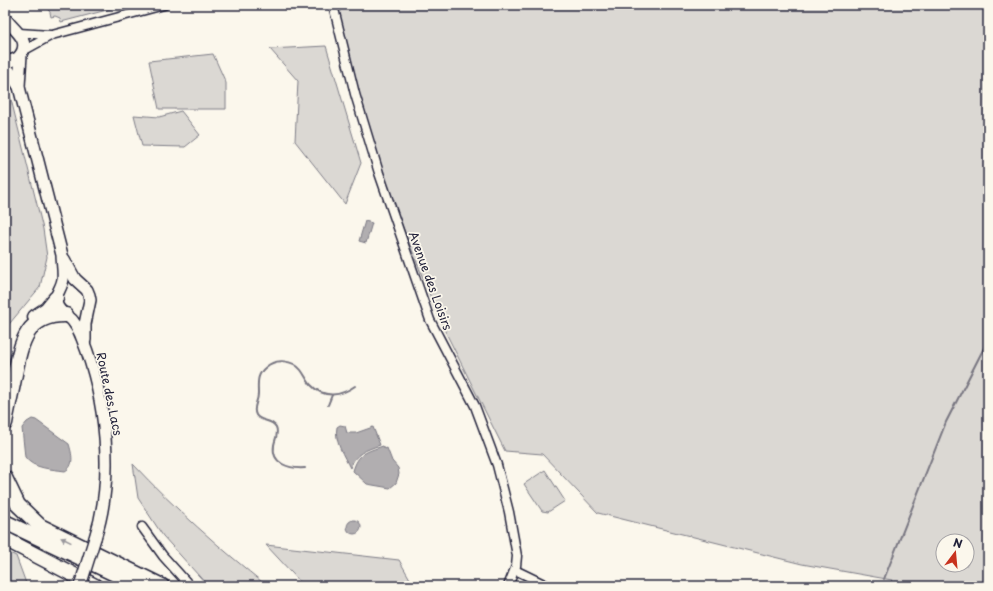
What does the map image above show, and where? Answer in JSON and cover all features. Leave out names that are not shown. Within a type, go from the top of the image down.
[{"type":"highway","points":[[5,396],[18,338],[27,324],[47,309],[58,293]]},
{"type":"highway","points":[[5,423],[20,348],[27,332],[37,322],[46,318],[66,315]]},
{"type":"highway","points":[[5,478],[18,505],[40,526],[162,586]]},
{"type":"highway","points":[[5,522],[140,586]]},
{"type":"highway","points":[[5,533],[118,586]]},
{"type":"highway","points":[[5,539],[95,586]]},
{"type":"main road","name":"Route des Lacs","points":[[5,18],[13,31],[23,39],[19,87]]},
{"type":"main road","name":"Route des Lacs","points":[[22,53],[15,60],[5,62],[19,87],[62,255],[63,279],[58,293],[58,308],[76,326],[86,347]]},
{"type":"main road","name":"Route des Lacs","points":[[62,255],[72,275],[79,284],[83,286],[89,295],[90,300],[86,310],[84,332],[86,347],[98,394],[106,452],[104,496],[95,538],[80,586]]},
{"type":"main road","points":[[58,293],[69,283],[79,284]]},
{"type":"main road","points":[[66,315],[77,316],[86,310]]},
{"type":"street","points":[[22,53],[52,35],[164,5]]},
{"type":"street","name":"Avenue des Loisirs","points":[[333,5],[357,101],[379,173],[430,320],[475,406],[497,465],[514,538],[517,559],[515,570]]},
{"type":"street","points":[[13,31],[52,35]]},
{"type":"street","points":[[142,527],[163,556],[190,586]]},
{"type":"street","points":[[508,586],[515,570],[548,586]]},
{"type":"shaded area","points":[[44,5],[126,5],[61,22],[60,18],[55,16],[51,17],[50,12]]},
{"type":"shaded area","points":[[337,5],[988,5],[988,586],[889,586],[892,580],[802,564],[598,513],[542,454],[505,451],[440,321],[375,157]]},
{"type":"shaded area","points":[[326,46],[361,163],[345,204],[295,141],[298,81],[270,49]]},
{"type":"shaded area","points":[[213,54],[226,83],[226,109],[159,109],[149,61]]},
{"type":"shaded area","points":[[5,75],[43,229],[47,257],[40,287],[5,329]]},
{"type":"shaded area","points":[[181,111],[200,135],[185,147],[142,146],[134,115],[159,117]]},
{"type":"shaded area","points":[[365,221],[372,223],[366,243],[359,241]]},
{"type":"shaded area","points":[[32,419],[36,420],[69,444],[72,459],[68,469],[65,471],[38,466],[28,461],[25,457],[22,428]]},
{"type":"shaded area","points":[[340,425],[345,426],[347,433],[356,433],[373,427],[380,445],[358,455],[350,468],[338,443],[336,432],[337,427]]},
{"type":"shaded area","points":[[383,446],[385,449],[387,448],[392,461],[398,468],[399,474],[396,483],[390,488],[367,484],[353,471],[357,460],[360,457]]},
{"type":"shaded area","points":[[133,464],[198,527],[267,586],[208,586],[163,536],[138,498]]},
{"type":"shaded area","points":[[545,470],[565,501],[548,512],[542,511],[524,484]]},
{"type":"shaded area","points":[[351,520],[357,520],[361,524],[361,530],[357,534],[351,534],[347,530],[347,524]]},
{"type":"shaded area","points":[[266,545],[399,560],[414,586],[304,586]]},
{"type":"shaded area","points":[[5,551],[16,556],[27,586],[5,586]]},
{"type":"waterway","points":[[62,5],[67,5]]},
{"type":"waterway","points":[[884,579],[946,422],[988,340]]},
{"type":"waterway","points":[[305,468],[293,468],[287,466],[282,464],[275,457],[274,445],[277,429],[274,424],[260,419],[255,412],[258,397],[259,376],[270,364],[284,361],[298,367],[308,382],[321,392],[327,394],[338,394],[355,386]]},
{"type":"waterway","points":[[328,405],[332,395]]},
{"type":"waterway","points":[[895,582],[904,586]]}]
